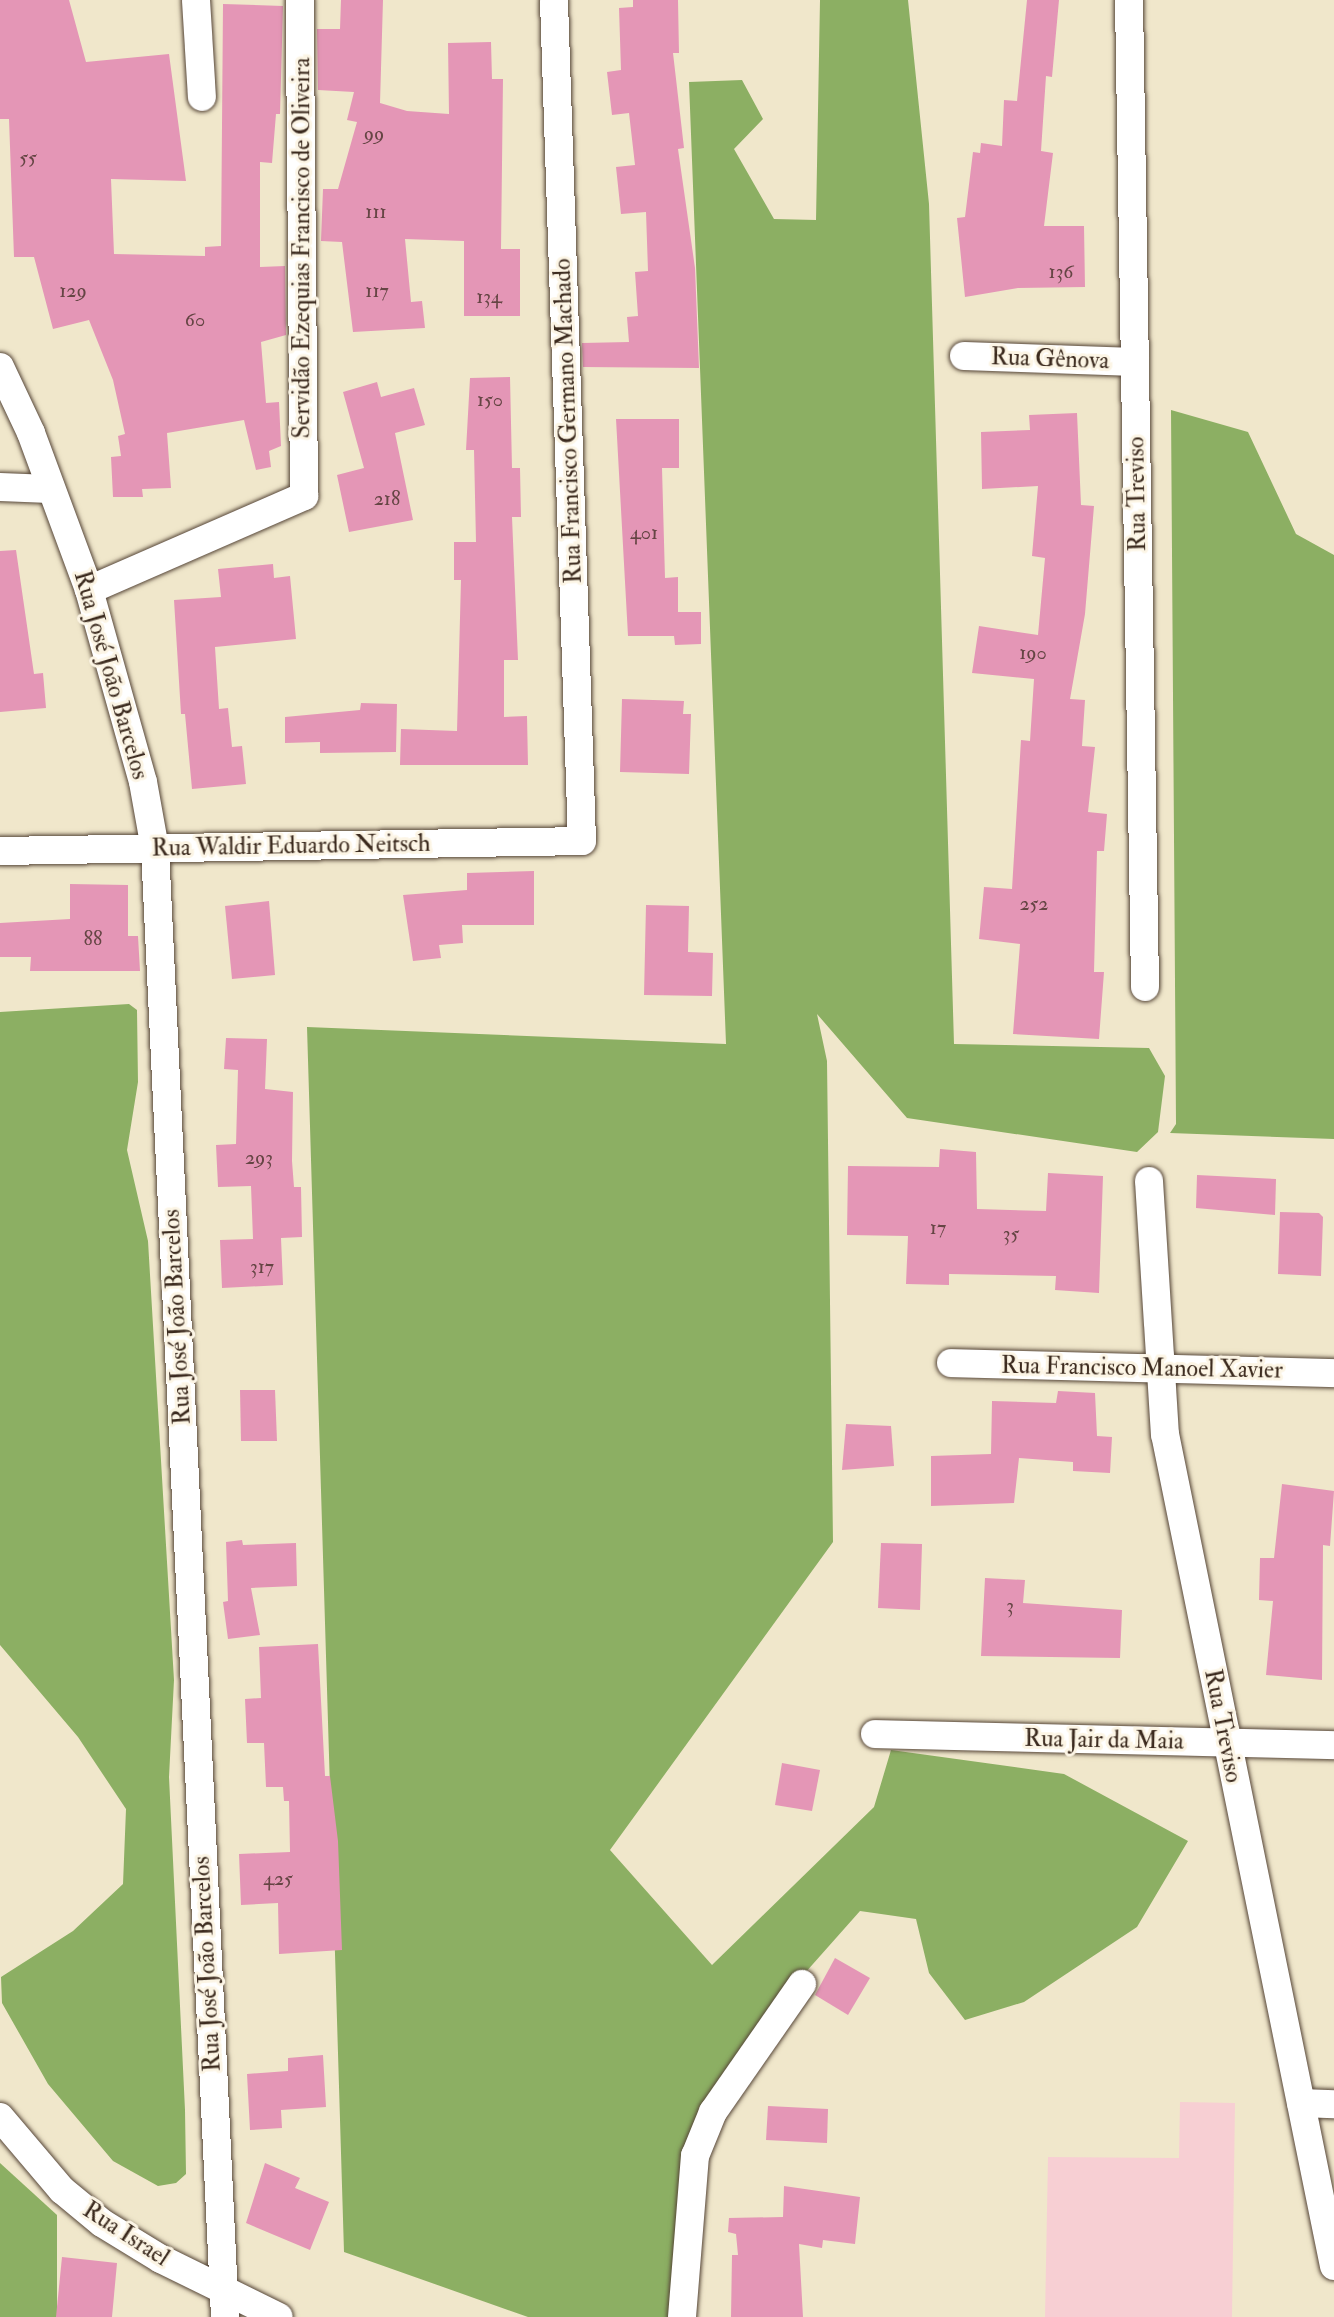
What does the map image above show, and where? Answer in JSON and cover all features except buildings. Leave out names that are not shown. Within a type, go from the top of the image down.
[{"type":"street","points":[[196,0],[202,97]]},
{"type":"street","name":"Servidão Ezequias Francisco de Oliveira","points":[[89,590],[304,496],[300,0]]},
{"type":"street","name":"Rua Francisco Germano Machado","points":[[554,0],[582,841]]},
{"type":"street","name":"Rua Treviso","points":[[1129,0],[1145,987]]},
{"type":"street","name":"Rua Gênova","points":[[964,356],[1135,362]]},
{"type":"street","name":"Rua José João Barcelos","points":[[0,367],[89,590],[143,782],[155,849],[224,2304]]},
{"type":"street","points":[[0,487],[50,489]]},
{"type":"street","name":"Rua Waldir Eduardo Neitsch","points":[[0,851],[582,841]]},
{"type":"street","name":"Rua Treviso","points":[[1149,1181],[1157,1368],[1165,1434],[1334,2266]]},
{"type":"street","name":"Rua Francisco Manoel Xavier","points":[[951,1363],[1334,1373]]},
{"type":"street","name":"Rua Jair da Maia","points":[[875,1734],[1334,1745]]},
{"type":"street","points":[[682,2317],[695,2156],[713,2112],[802,1984]]},
{"type":"street","points":[[1301,2103],[1334,2104]]},
{"type":"street","name":"Rua Israel","points":[[0,2117],[62,2190],[102,2223],[224,2304],[279,2317]]},
{"type":"shaded area","points":[[1180,2102],[1235,2103],[1232,2317],[1045,2317],[1048,2157],[1179,2158]]},
{"type":"green space","points":[[820,0],[908,0],[929,204],[954,1044],[1149,1048],[1165,1076],[1158,1132],[1137,1152],[907,1118],[817,1014],[827,1061],[833,1542],[610,1850],[712,1965],[874,1807],[891,1750],[1064,1774],[1188,1841],[1137,1927],[1024,2002],[965,2020],[929,1973],[916,1919],[860,1911],[797,1982],[702,2112],[675,2317],[528,2317],[344,2252],[307,1027],[726,1044],[689,82],[742,80],[763,119],[734,149],[774,219],[816,220]]},
{"type":"green space","points":[[1171,410],[1248,432],[1296,534],[1334,555],[1334,1139],[1170,1133],[1176,1124]]},
{"type":"green space","points":[[129,1004],[137,1010],[138,1082],[127,1150],[148,1241],[174,1680],[169,1777],[185,2110],[186,2174],[176,2183],[158,2186],[113,2161],[48,2084],[2,2003],[1,1977],[73,1931],[123,1884],[126,1809],[78,1737],[0,1645],[0,1012]]},
{"type":"green space","points":[[0,2163],[57,2215],[57,2317],[0,2317]]}]
